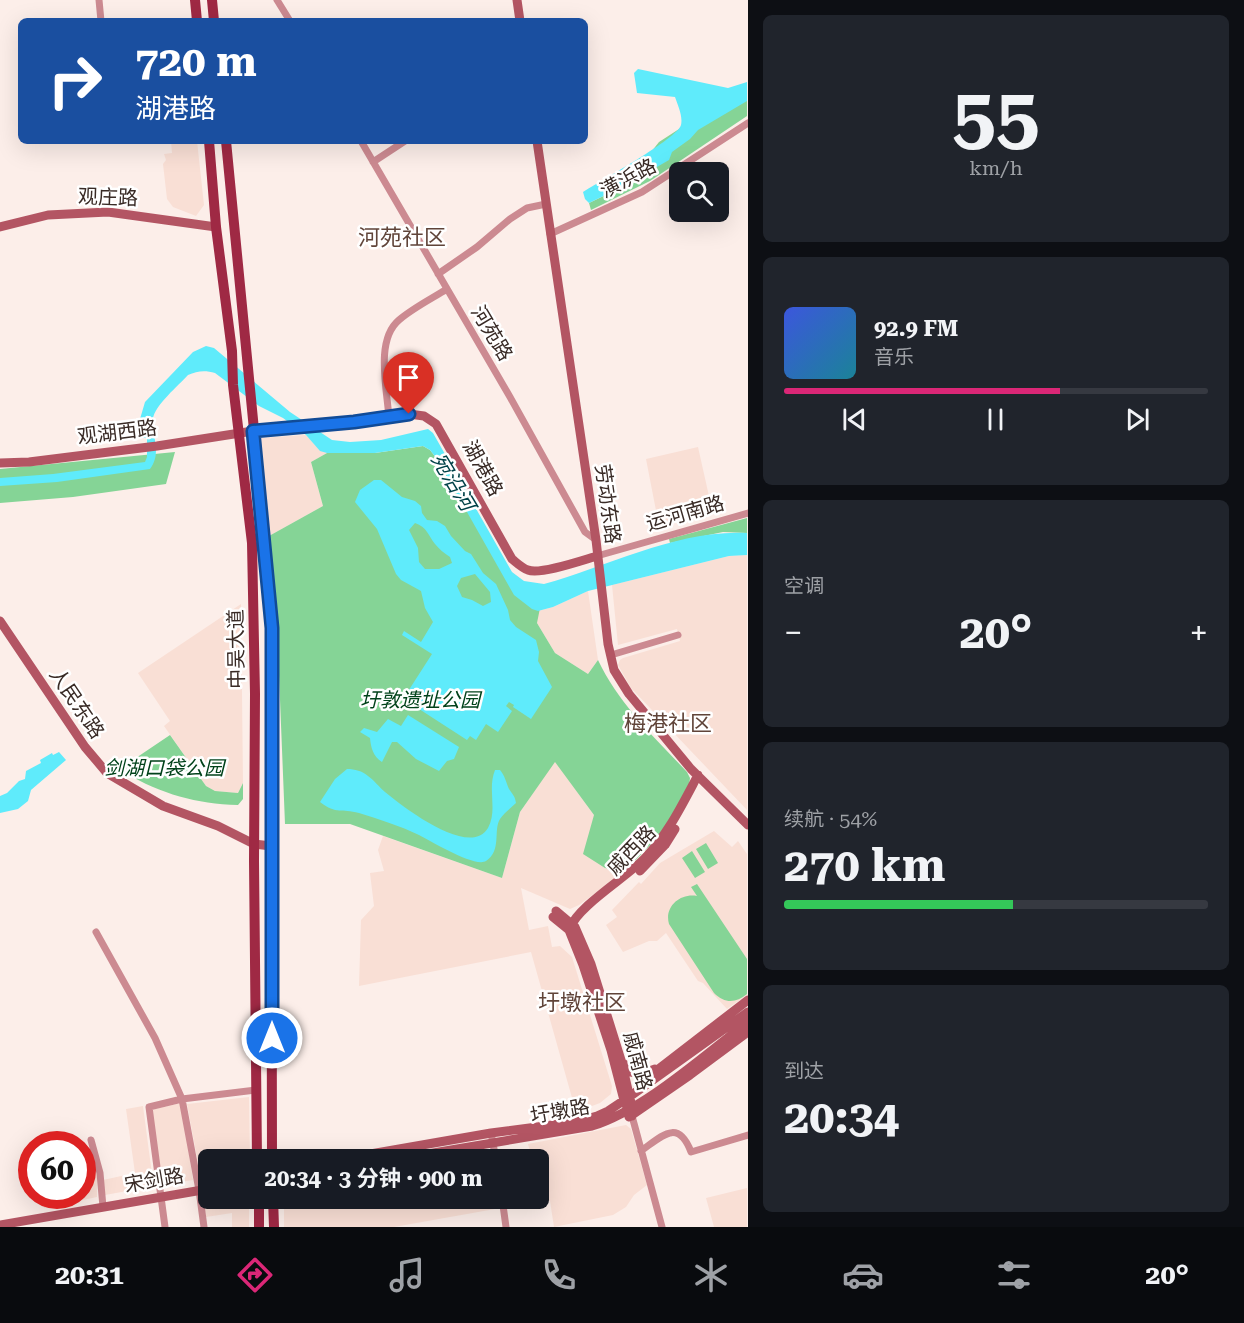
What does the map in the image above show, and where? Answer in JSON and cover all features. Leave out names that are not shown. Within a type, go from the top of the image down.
[{"type":"main road","points":[[195,0],[197,18]]},
{"type":"main road","points":[[212,0],[214,18]]},
{"type":"main road","name":"中吴大道","points":[[209,144],[216,226],[232,351],[233,385],[252,543],[257,1149]]},
{"type":"main road","name":"中吴大道","points":[[226,144],[272,628],[272,1149]]},
{"type":"main road","points":[[259,1209],[259,1227]]},
{"type":"main road","points":[[273,1209],[274,1227]]},
{"type":"street","points":[[99,0],[101,18]]},
{"type":"street","points":[[277,0],[288,18]]},
{"type":"street","points":[[517,0],[520,18]]},
{"type":"street","name":"潢浜路","points":[[550,234],[642,192],[747,123]]},
{"type":"street","name":"河苑路","points":[[363,144],[510,397],[585,532],[596,540]]},
{"type":"street","points":[[373,162],[400,144]]},
{"type":"street","name":"劳动东路","points":[[537,144],[614,670],[629,694],[700,777],[747,825]]},
{"type":"street","points":[[438,274],[477,247],[510,219],[527,208],[546,204]]},
{"type":"street","name":"观庄路","points":[[0,227],[48,215],[108,212],[216,226]]},
{"type":"street","points":[[389,418],[384,350],[388,333],[398,320],[447,289]]},
{"type":"street","name":"湖港路","points":[[253,431],[316,426],[409,414],[424,416],[436,424],[512,559],[528,571],[598,560]]},
{"type":"street","points":[[239,434],[253,431]]},
{"type":"street","name":"观湖西路","points":[[0,463],[29,462],[239,434]]},
{"type":"street","name":"运河南路","points":[[598,560],[747,513]]},
{"type":"street","name":"人民东路","points":[[0,621],[85,747],[107,773],[163,806],[218,826],[254,844],[271,846]]},
{"type":"street","points":[[611,655],[678,636]]},
{"type":"street","name":"戚西路","points":[[572,927],[637,866],[660,841],[700,777]]},
{"type":"street","name":"戚南路","points":[[555,914],[572,927],[591,964],[621,1060],[630,1111],[662,1227]]},
{"type":"street","name":"戚南路","points":[[572,927],[627,1097]]},
{"type":"street","points":[[96,932],[155,1038],[182,1099],[198,1165]]},
{"type":"street","points":[[627,1097],[671,1058],[747,1000]]},
{"type":"street","points":[[630,1111],[712,1044],[747,1012]]},
{"type":"street","points":[[712,1044],[747,1022]]},
{"type":"street","points":[[630,1111],[747,1032]]},
{"type":"street","name":"圩墩路","points":[[440,1149],[589,1119],[608,1111],[700,1047],[712,1044]]},
{"type":"street","points":[[621,1060],[631,1072],[641,1074],[649,1072],[671,1058],[700,1047]]},
{"type":"street","points":[[165,1227],[149,1107],[182,1099],[256,1090]]},
{"type":"street","name":"圩墩路","points":[[411,1149],[492,1137],[605,1127],[630,1111]]},
{"type":"street","points":[[641,1151],[669,1132],[678,1132],[686,1140],[691,1152],[747,1135]]},
{"type":"street","points":[[492,1137],[494,1149]]},
{"type":"street","points":[[96,1156],[103,1207]]},
{"type":"street","name":"宋剑路","points":[[0,1225],[198,1191]]},
{"type":"street","points":[[204,1209],[204,1227]]},
{"type":"street","points":[[504,1209],[506,1227]]},
{"type":"shaded area","points":[[171,144],[197,144],[204,205],[196,216],[173,207],[167,199],[164,154],[172,153]]},
{"type":"shaded area","points":[[306,435],[316,446],[327,453],[311,462],[323,506],[269,536],[260,438]]},
{"type":"shaded area","points":[[698,447],[713,514],[659,526],[646,459]]},
{"type":"shaded area","points":[[747,555],[747,810],[631,688],[618,665],[620,660],[680,641],[677,629],[618,645],[612,585],[729,556]]},
{"type":"shaded area","points":[[588,591],[598,660],[588,674],[555,653],[537,623],[538,611],[553,607]]},
{"type":"shaded area","points":[[241,604],[243,783],[238,793],[215,791],[206,786],[164,726],[170,721],[138,673]]},
{"type":"shaded area","points":[[555,761],[594,815],[613,870],[624,872],[570,909],[521,888],[529,930],[548,926],[552,947],[560,946],[572,957],[612,1086],[611,1094],[600,1103],[576,1112],[531,952],[359,986],[361,920],[374,906],[370,873],[384,871],[378,850],[383,836],[502,878],[520,812]]},
{"type":"shaded area","points":[[714,831],[732,847],[738,841],[747,854],[747,995],[727,1009],[703,983],[698,981],[666,933],[657,941],[649,941],[623,952],[606,925],[617,917],[612,910],[660,863]]},
{"type":"shaded area","points":[[249,1097],[250,1149],[198,1149],[198,1163],[187,1104]]},
{"type":"shaded area","points":[[181,1103],[193,1180],[167,1184],[162,1180],[151,1110]]},
{"type":"shaded area","points":[[143,1106],[153,1182],[149,1187],[105,1195],[103,1180],[135,1173],[126,1109]]},
{"type":"shaded area","points":[[626,1125],[631,1129],[647,1185],[634,1195],[626,1207],[613,1215],[554,1227],[549,1201],[549,1149],[529,1149],[528,1144]]},
{"type":"shaded area","points":[[96,1165],[97,1169],[96,1197]]},
{"type":"shaded area","points":[[747,1188],[747,1227],[714,1227],[706,1198]]},
{"type":"shaded area","points":[[205,1209],[249,1209],[249,1227],[232,1227],[232,1213],[206,1217]]},
{"type":"shaded area","points":[[284,1209],[495,1209],[394,1227],[284,1227]]},
{"type":"green space","points":[[747,85],[747,116],[678,162],[669,162],[669,168],[650,181],[591,210],[589,203],[624,186],[659,142]]},
{"type":"green space","name":"圩敦遗址公园","points":[[423,446],[430,450],[437,459],[520,590],[543,593],[537,623],[555,653],[588,674],[598,660],[616,691],[690,778],[689,786],[661,834],[624,872],[605,868],[583,854],[594,815],[555,762],[520,812],[502,878],[350,824],[285,824],[277,625],[269,536],[323,506],[311,462],[327,453],[375,453]]},
{"type":"green space","points":[[175,452],[166,484],[73,497],[0,503],[0,469]]},
{"type":"green space","points":[[747,518],[747,533],[723,532],[670,543],[669,539]]},
{"type":"green space","name":"剑湖口袋公园","points":[[170,735],[206,786],[215,791],[238,793],[243,783],[243,799],[238,805],[194,800],[152,787],[125,773],[127,764]]},
{"type":"green space","points":[[706,843],[718,863],[708,869],[696,849]]},
{"type":"green space","points":[[692,851],[705,872],[695,878],[682,858]]},
{"type":"green space","points":[[697,884],[747,959],[747,994],[739,999],[726,1001],[714,993],[669,924],[671,907],[679,899],[697,896],[691,887]]},
{"type":"water","points":[[638,69],[728,88],[747,82],[747,101],[698,130],[672,152],[669,160],[589,203],[583,192],[667,140],[681,125],[681,115],[675,97],[637,93],[634,73]]},
{"type":"water","name":"宛沿河","points":[[206,346],[214,348],[290,412],[332,440],[350,442],[381,440],[428,429],[433,433],[512,572],[524,581],[544,584],[644,550],[721,533],[747,533],[747,555],[729,556],[588,591],[553,607],[538,611],[532,609],[514,595],[430,450],[423,446],[375,453],[320,451],[306,435],[283,418],[259,406],[215,373],[208,371],[188,375],[154,414],[156,451],[154,463],[150,469],[57,482],[0,486],[0,478],[53,474],[145,462],[147,438],[143,438],[140,419],[145,402],[193,352]]},
{"type":"water","points":[[374,480],[381,480],[402,497],[415,501],[421,506],[422,513],[427,520],[437,521],[445,526],[451,536],[471,554],[483,573],[496,584],[510,620],[516,627],[536,640],[539,652],[538,661],[552,687],[531,719],[509,702],[506,706],[512,711],[498,732],[486,724],[476,740],[470,736],[467,740],[416,707],[417,704],[405,696],[432,654],[402,635],[404,631],[421,642],[433,622],[425,608],[421,591],[401,580],[396,574],[377,529],[355,502],[360,490]],"holes":[[[415,523],[425,529],[437,546],[450,557],[452,563],[439,569],[425,569],[419,562],[418,548],[409,530]],[[475,574],[490,592],[491,602],[483,606],[462,597],[457,586],[461,578]]]},
{"type":"water","points":[[408,715],[459,747],[454,759],[447,761],[439,771],[416,759],[397,742],[392,742],[382,762],[373,752],[370,738],[360,732],[364,728],[377,732],[388,719],[401,726]]},
{"type":"water","points":[[59,752],[66,760],[31,790],[28,801],[18,809],[0,813],[0,796],[25,779],[26,771],[41,763],[40,760]]},
{"type":"water","points":[[347,769],[366,774],[385,792],[420,818],[452,834],[467,837],[479,836],[488,828],[492,814],[492,785],[495,770],[502,772],[516,803],[500,819],[496,846],[491,857],[486,861],[473,861],[397,826],[359,813],[335,810],[320,802],[335,779]]},
{"type":"district","name":"河苑社区","points":[[402,237]]},
{"type":"district","name":"梅港社区","points":[[668,723]]},
{"type":"district","name":"圩墩社区","points":[[582,1002]]},
{"type":"route","points":[[272,1038],[272,628],[253,431],[354,422],[409,414]]}]
